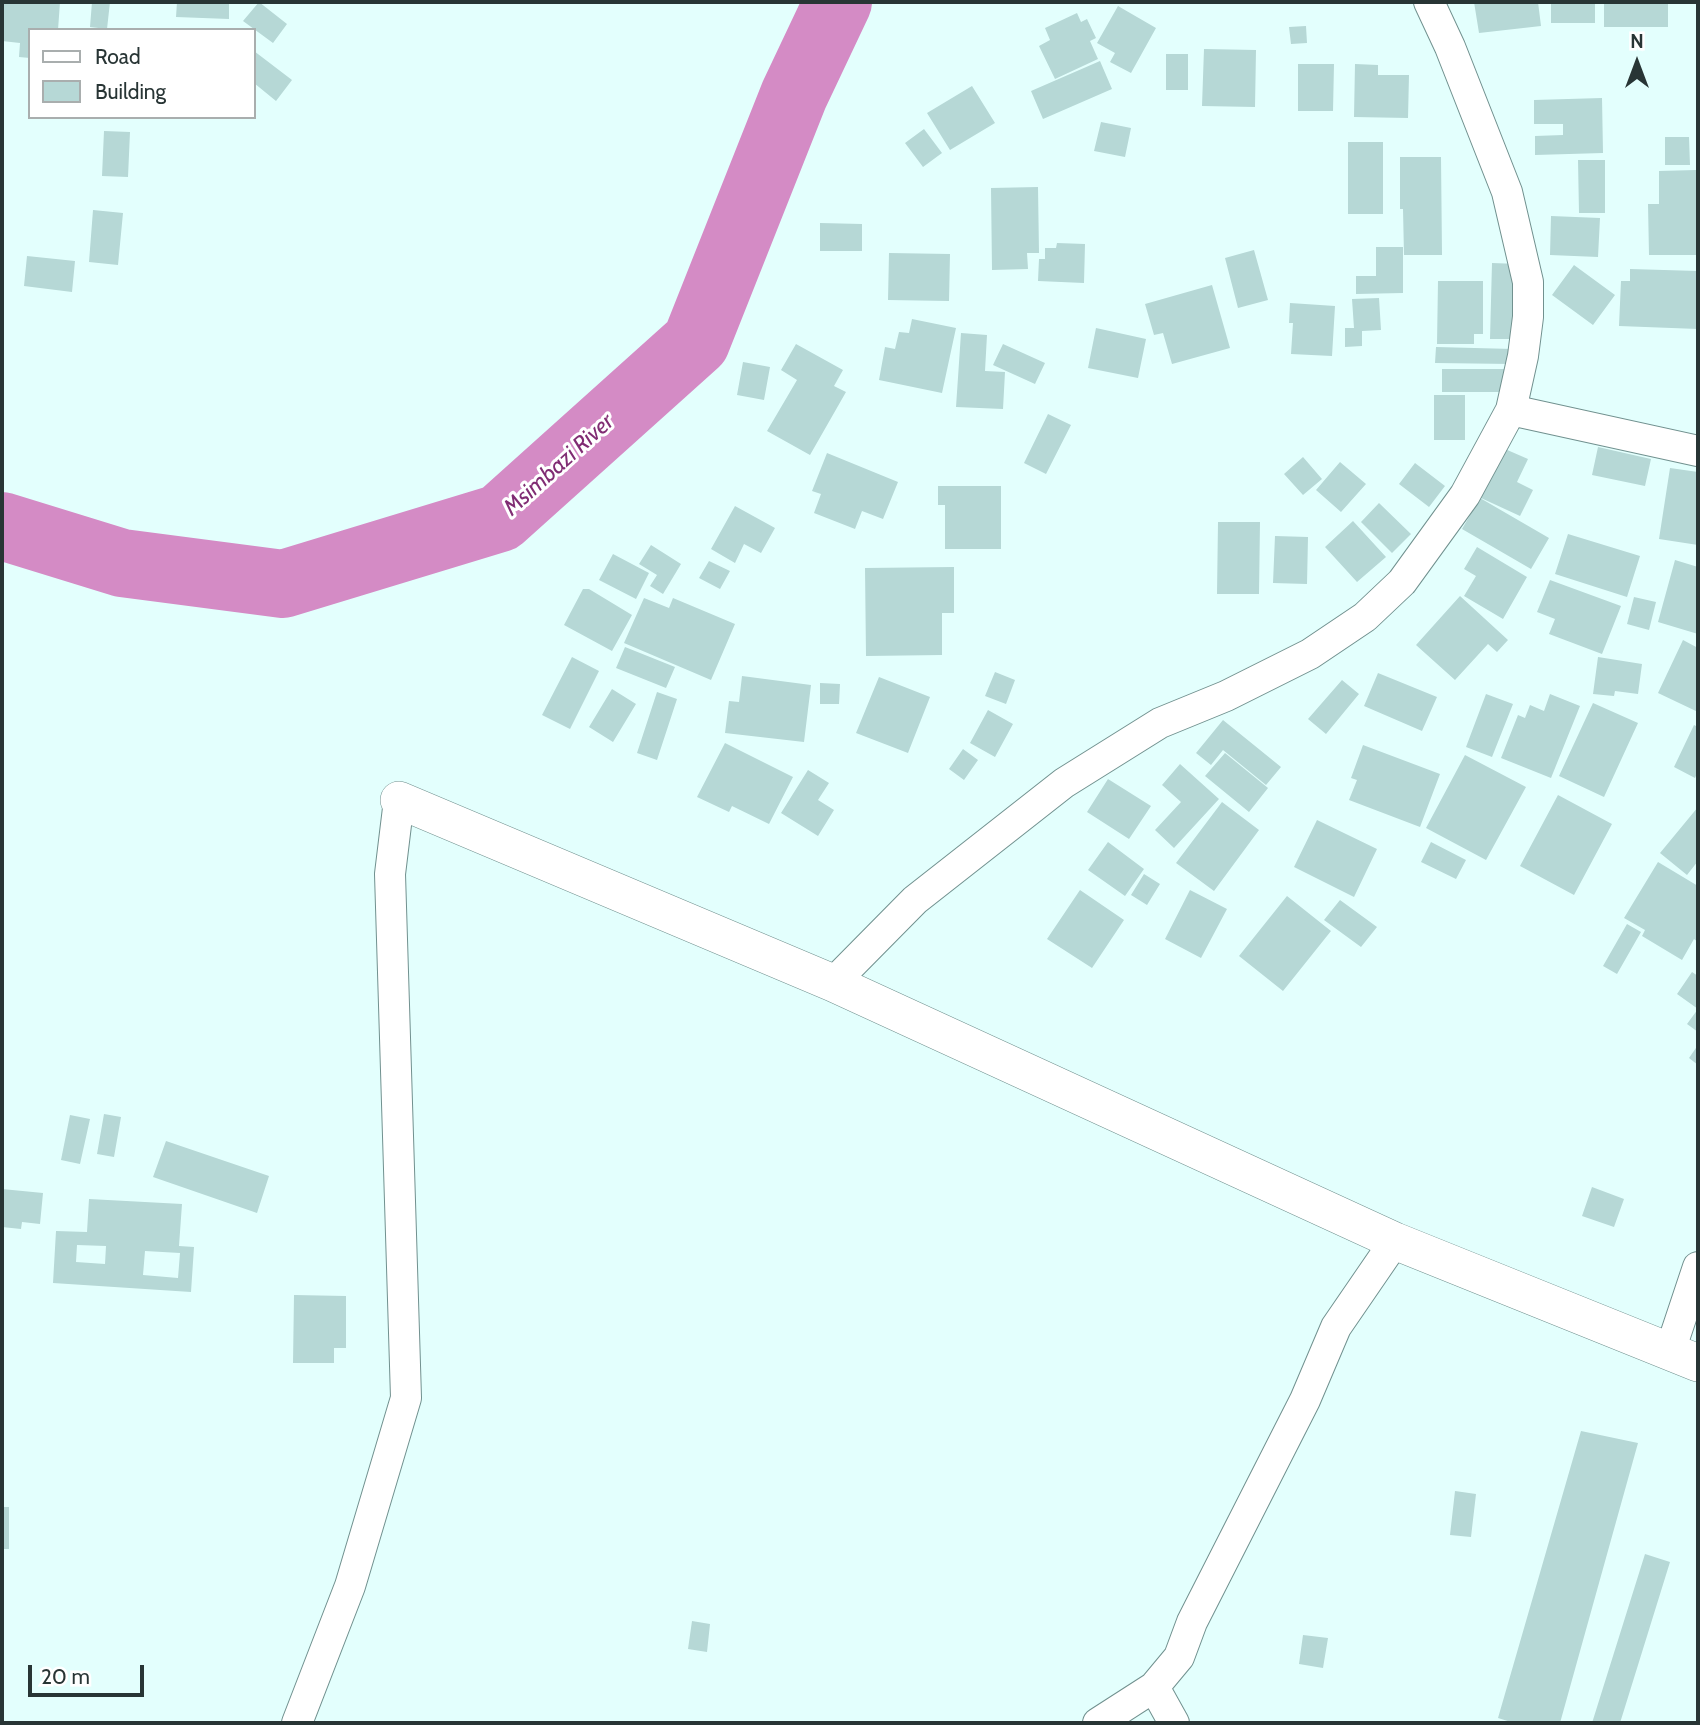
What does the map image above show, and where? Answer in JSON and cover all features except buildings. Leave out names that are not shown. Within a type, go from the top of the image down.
[{"type":"street","points":[[833,983],[915,900],[1064,783],[1160,723],[1226,695],[1310,654],[1365,617],[1402,582],[1465,495],[1511,410],[1523,356],[1528,317],[1528,282],[1507,192],[1450,47],[1429,2]]},
{"type":"street","points":[[1511,410],[1698,451]]},
{"type":"street","points":[[297,1723],[350,1586],[406,1398],[390,874],[399,800],[833,983],[1395,1241],[1684,1357],[1698,1267]]},
{"type":"street","points":[[1098,1723],[1154,1687],[1179,1657],[1192,1622],[1305,1400],[1336,1327],[1395,1241]]},
{"type":"street","points":[[1154,1687],[1174,1723]]},
{"type":"waterway","name":"Msimbazi River","points":[[2,526],[122,563],[283,584],[500,518],[696,342],[794,95],[838,2]]}]
